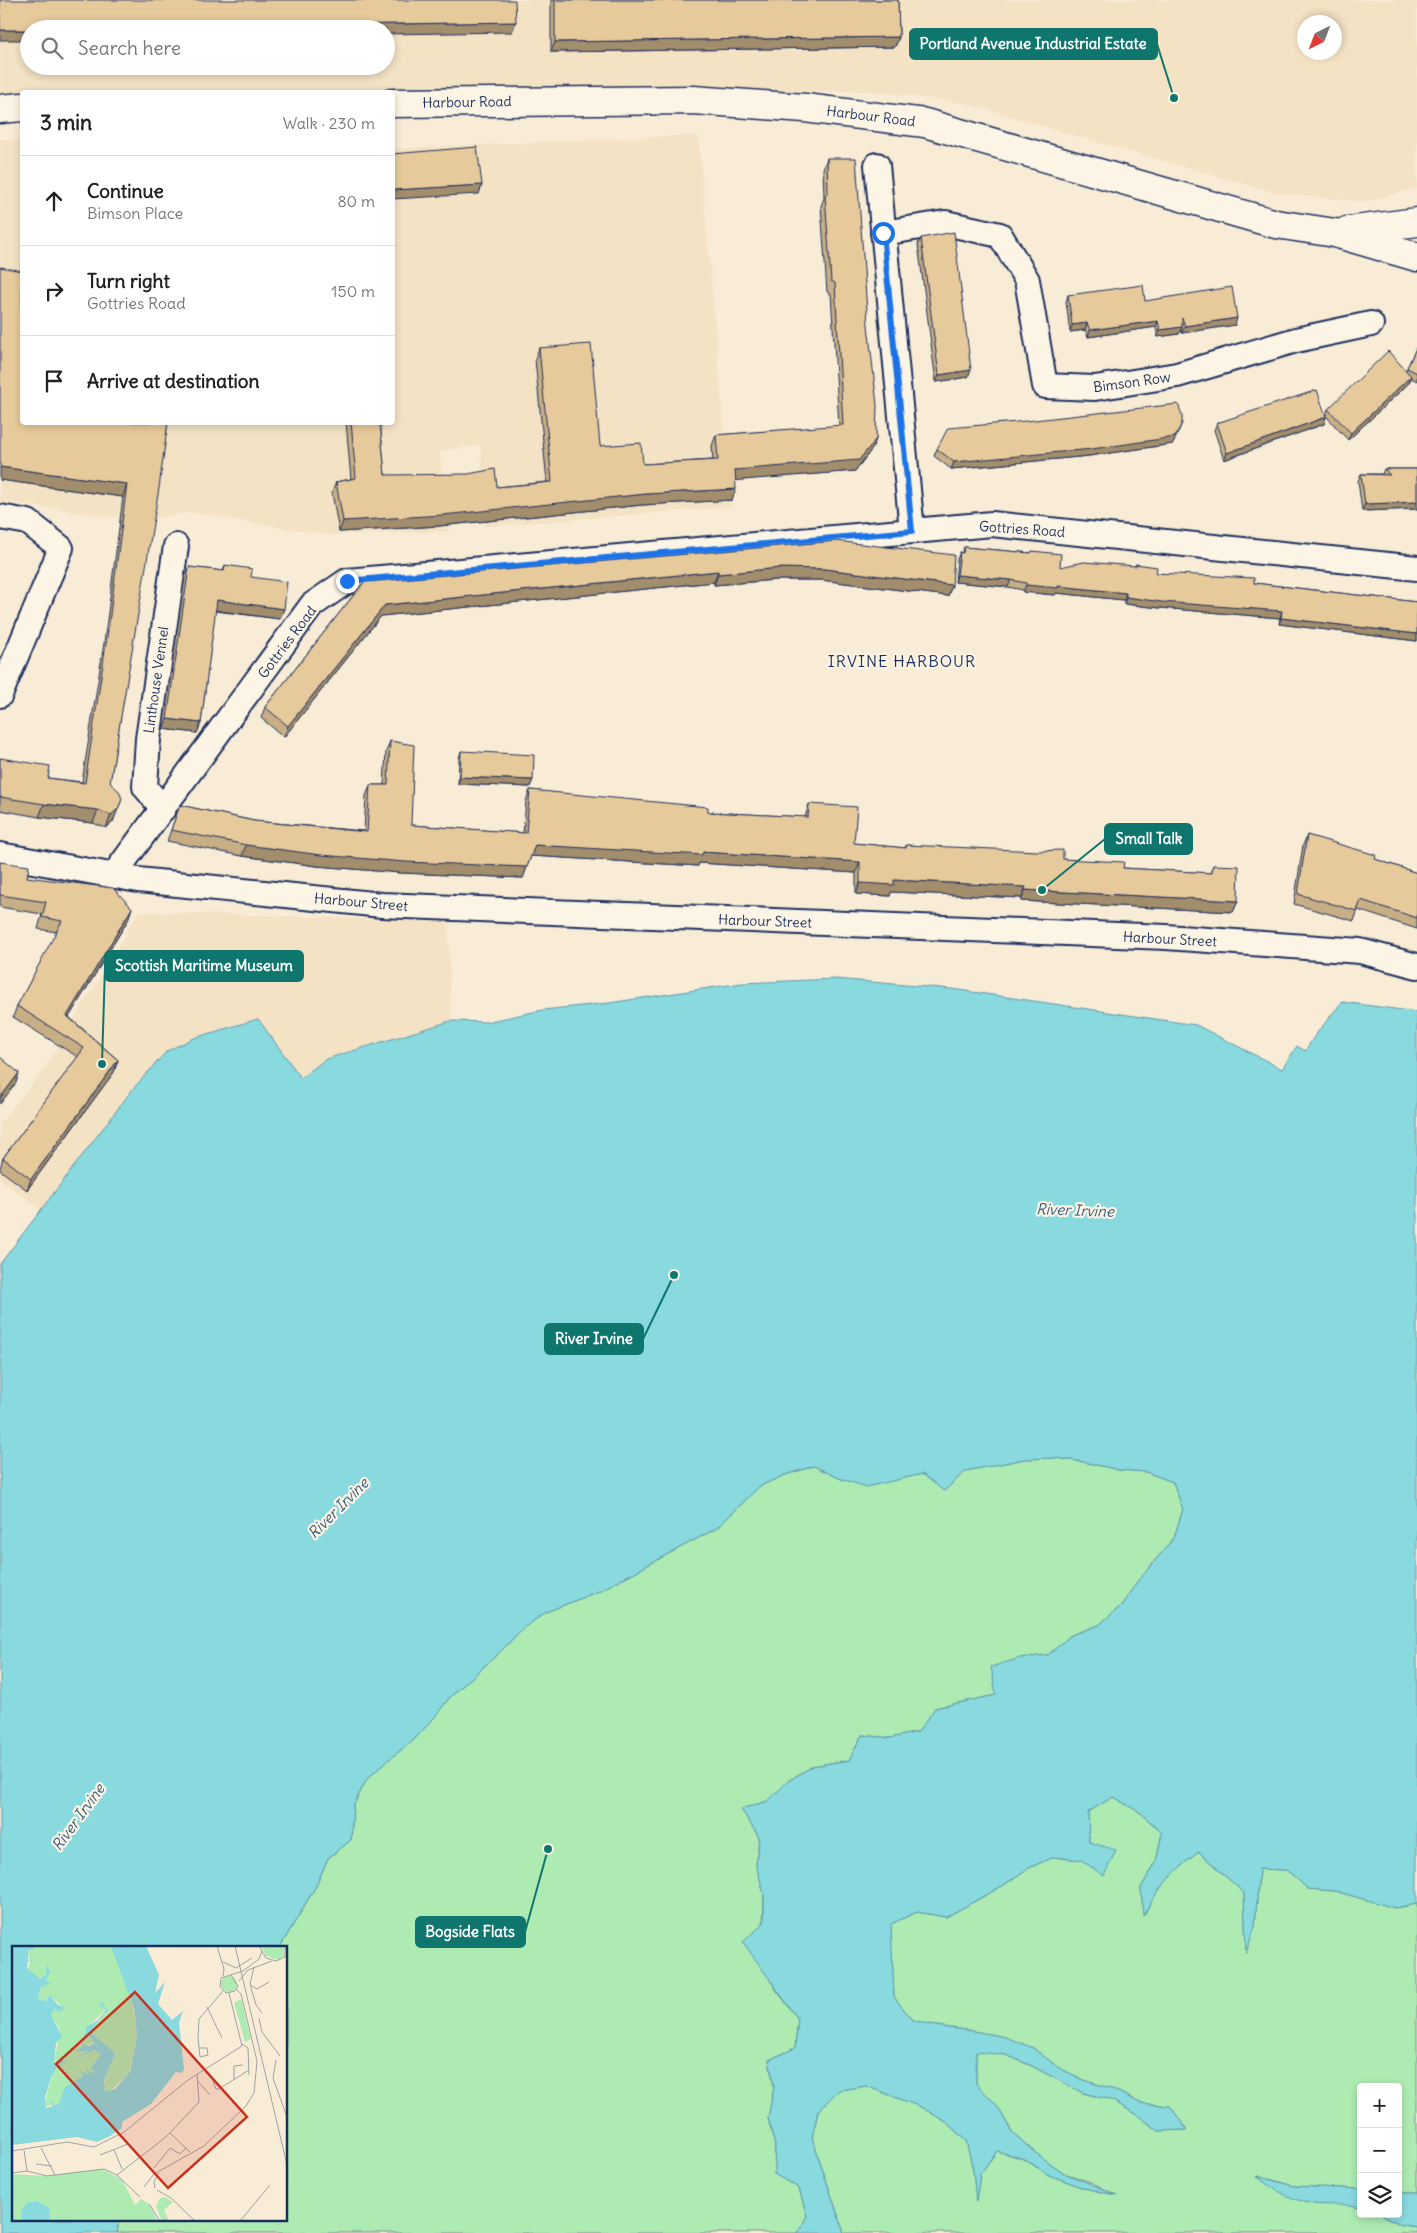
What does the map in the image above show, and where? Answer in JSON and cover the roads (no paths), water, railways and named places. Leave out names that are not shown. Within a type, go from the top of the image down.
[{"type":"street","name":"Harbour Road","points":[[395,103],[692,100],[805,108],[925,123],[1276,224],[1335,233],[1417,256]]},
{"type":"street","points":[[0,109],[20,107]]},
{"type":"street","points":[[877,165],[912,531]]},
{"type":"street","name":"Harbour Road","points":[[1335,233],[1417,222]]},
{"type":"street","name":"Bimson Row","points":[[883,233],[945,223],[1000,236],[1026,280],[1045,386],[1095,388],[1177,375],[1296,340],[1371,324]]},
{"type":"street","points":[[0,517],[28,522],[61,548],[0,695]]},
{"type":"street","name":"Gottries Road","points":[[113,876],[312,605],[347,581],[992,524],[1417,568]]},
{"type":"street","name":"Linthouse Vennel","points":[[163,809],[145,787],[148,739],[176,546]]},
{"type":"street","name":"Harbour Street","points":[[0,856],[113,876],[382,905],[1194,939],[1360,951],[1417,966]]},
{"type":"water","points":[[835,979],[952,989],[1196,1025],[1282,1069],[1297,1046],[1305,1051],[1342,1002],[1417,1012],[1417,1904],[1395,1908],[1335,1891],[1308,1889],[1287,1870],[1259,1869],[1255,1926],[1246,1953],[1244,1893],[1199,1852],[1181,1866],[1167,1881],[1143,1916],[1141,1888],[1156,1862],[1162,1833],[1141,1813],[1113,1797],[1088,1812],[1089,1842],[1116,1850],[1104,1876],[1081,1860],[1053,1857],[1027,1869],[1004,1885],[946,1917],[917,1912],[891,1924],[894,1997],[912,2020],[942,2027],[1006,2037],[1033,2048],[1059,2068],[1084,2080],[1112,2089],[1140,2103],[1170,2106],[1187,2130],[1159,2131],[1136,2114],[1111,2100],[1083,2093],[1032,2066],[1006,2055],[976,2052],[976,2084],[996,2104],[1012,2132],[1033,2151],[1064,2173],[1118,2195],[1084,2188],[1049,2175],[1025,2159],[997,2151],[980,2174],[976,2202],[973,2169],[966,2141],[946,2122],[921,2107],[866,2086],[839,2090],[818,2111],[812,2138],[844,2233],[798,2233],[807,2216],[799,2188],[774,2174],[775,2146],[768,2118],[774,2087],[769,2060],[795,2048],[798,2019],[743,1942],[764,1923],[764,1894],[756,1865],[759,1837],[741,1809],[768,1801],[788,1781],[813,1766],[849,1760],[862,1735],[890,1738],[918,1732],[935,1708],[996,1695],[991,1667],[1020,1658],[1048,1655],[1071,1635],[1099,1625],[1121,1606],[1137,1582],[1174,1538],[1183,1509],[1173,1482],[1146,1472],[1119,1470],[1056,1458],[1024,1459],[966,1471],[944,1491],[922,1474],[866,1487],[839,1478],[814,1466],[785,1475],[760,1486],[717,1528],[599,1591],[546,1612],[522,1629],[500,1652],[451,1696],[413,1741],[367,1779],[353,1806],[351,1840],[328,1858],[316,1886],[281,1946],[12,1946],[12,2220],[119,2220],[117,2233],[0,2233],[0,1264],[132,1090],[167,1051],[194,1038],[258,1019],[301,1078],[326,1059],[451,1021],[486,1022],[543,1010],[609,1003],[742,983]]},
{"type":"water","points":[[1256,2176],[1294,2186],[1357,2189],[1357,2206],[1314,2204],[1298,2200],[1276,2190]]},
{"type":"water","points":[[1402,2193],[1417,2193],[1417,2227],[1402,2225],[1389,2218],[1402,2218]]},
{"type":"place","name":"Portland Avenue Industrial Estate","points":[[1174,98]]},
{"type":"place","name":"Small Talk","points":[[1042,890]]},
{"type":"place","name":"Scottish Maritime Museum","points":[[102,1064]]},
{"type":"place","name":"River Irvine","points":[[674,1275]]},
{"type":"place","name":"Bogside Flats","points":[[548,1849]]},
{"type":"district","name":"IRVINE HARBOUR","points":[[902,661]]}]
